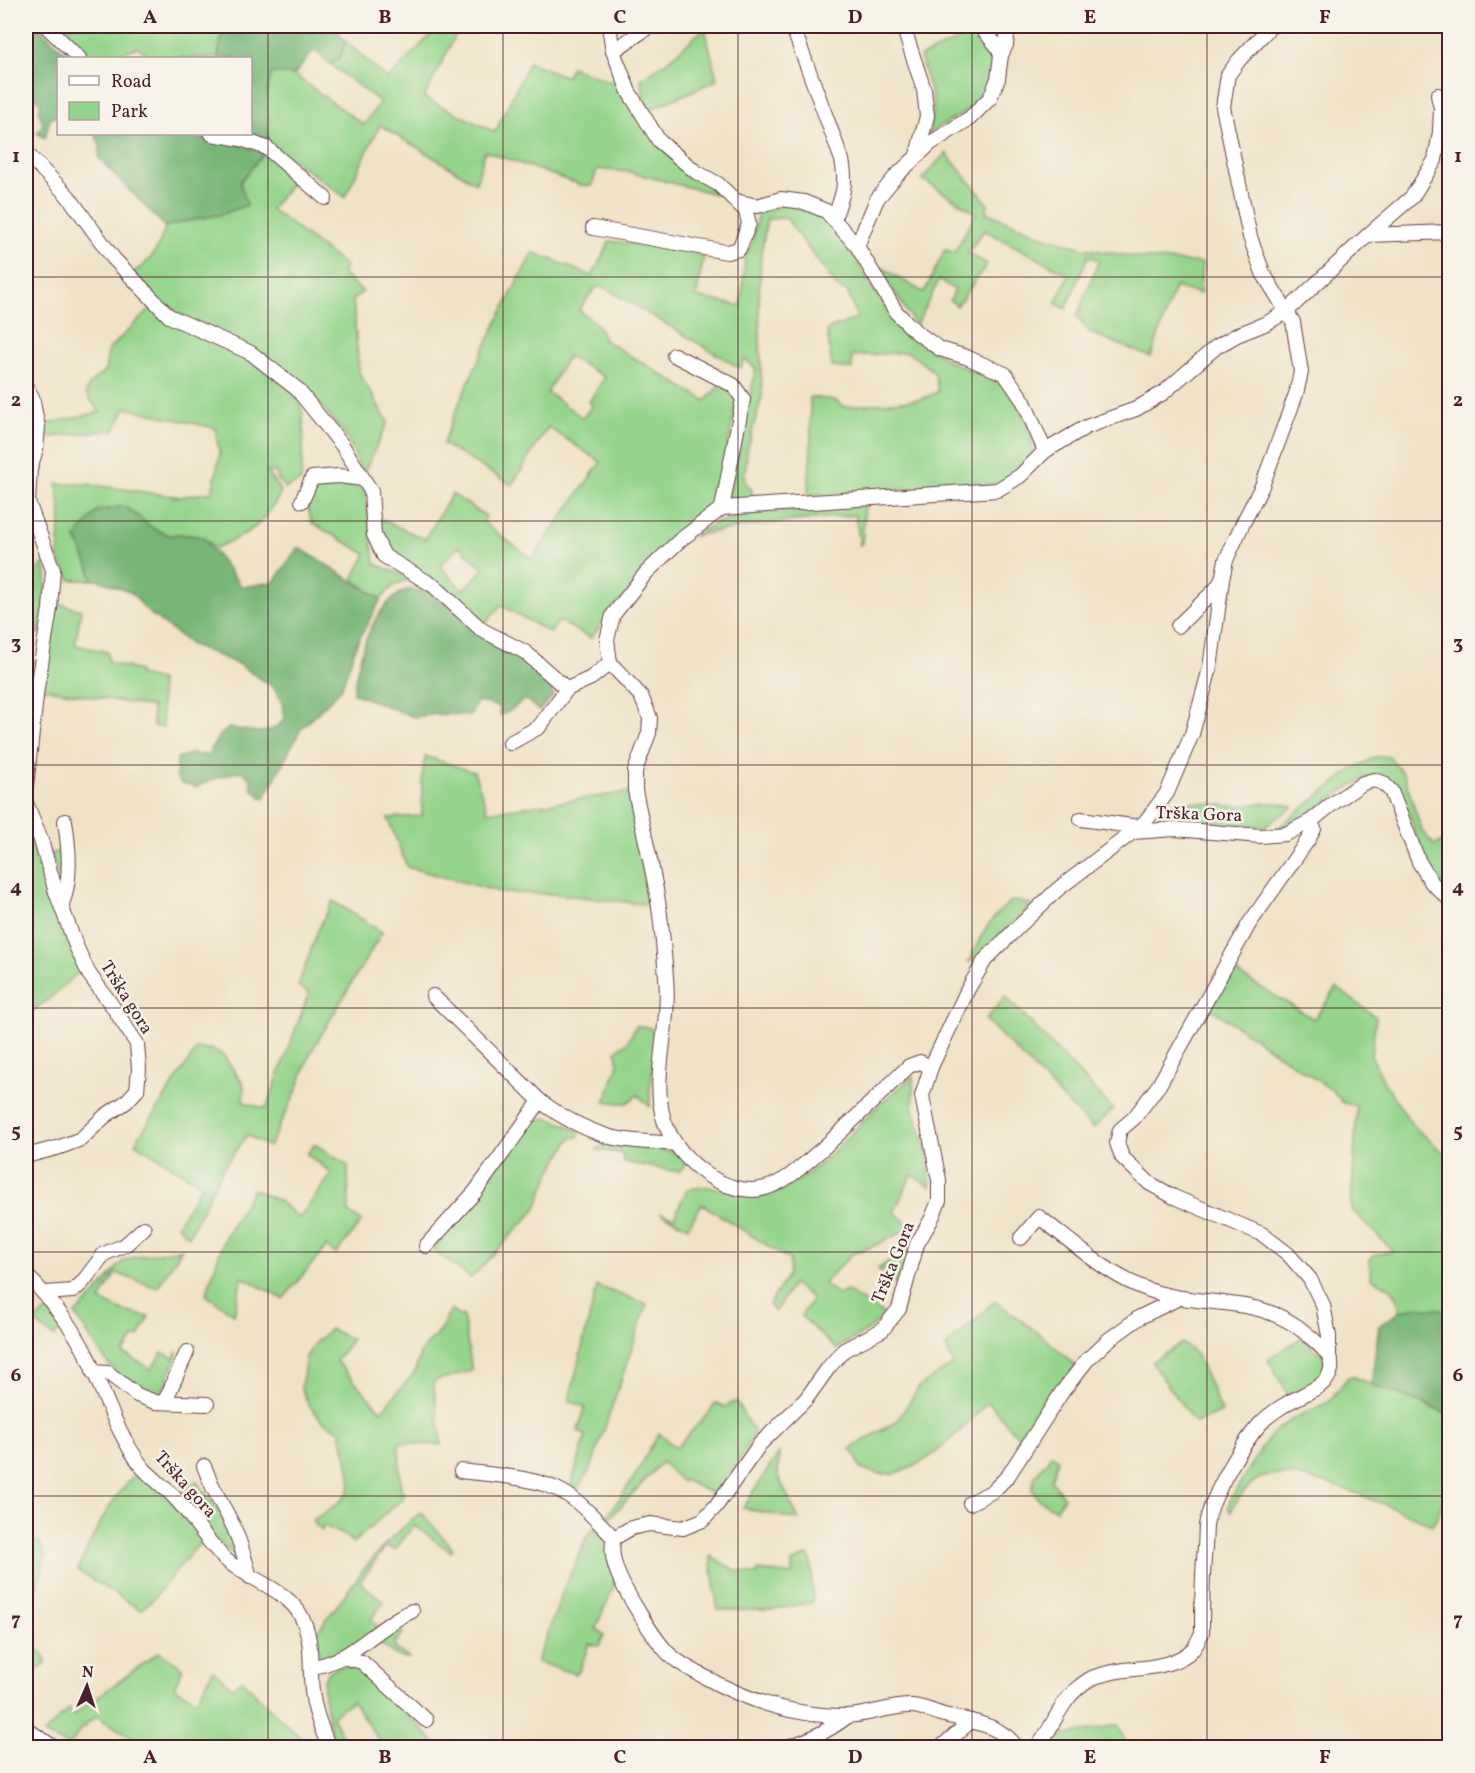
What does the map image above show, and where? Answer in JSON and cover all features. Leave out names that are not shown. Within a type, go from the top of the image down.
[{"type":"street","points":[[46,26],[78,57]]},
{"type":"street","points":[[593,228],[727,252],[739,249],[749,224],[746,212],[718,184],[696,172],[659,141],[629,92],[613,51],[609,26]]},
{"type":"street","points":[[613,51],[650,26]]},
{"type":"street","points":[[903,26],[924,90],[927,116],[917,155]]},
{"type":"street","points":[[980,26],[997,46],[1001,55]]},
{"type":"street","points":[[857,246],[877,199],[917,155],[931,143],[970,118],[990,98],[998,79],[1008,26]]},
{"type":"street","points":[[1081,819],[1136,829],[1167,793],[1192,734],[1210,668],[1222,580],[1230,550],[1262,486],[1296,394],[1301,372],[1293,322],[1263,273],[1251,237],[1223,107],[1228,75],[1271,26]]},
{"type":"street","points":[[793,28],[846,178],[844,192],[834,218]]},
{"type":"street","points":[[931,1067],[920,1062],[909,1066],[810,1159],[785,1179],[764,1189],[744,1189],[723,1184],[695,1166],[675,1144],[663,1120],[658,1099],[667,981],[658,902],[635,790],[635,771],[649,733],[650,718],[641,696],[610,663],[607,640],[613,615],[646,573],[679,541],[722,508],[997,490],[1020,476],[1045,451],[1086,427],[1136,408],[1164,393],[1216,347],[1287,311],[1412,197],[1435,160],[1440,132],[1441,108],[1438,95]]},
{"type":"street","points":[[219,135],[241,139],[267,148],[325,198]]},
{"type":"street","points":[[26,153],[68,195],[114,259],[169,316],[251,353],[297,389],[342,445],[371,491],[374,535],[384,556],[434,586],[482,630],[525,652],[567,689]]},
{"type":"street","points":[[736,201],[757,206],[781,199],[804,202],[826,211],[857,246],[896,312],[916,332],[940,349],[966,357],[1005,374],[1024,402],[1045,451]]},
{"type":"street","points":[[1368,235],[1449,232]]},
{"type":"street","points":[[674,355],[733,385],[742,399],[722,508]]},
{"type":"street","points":[[26,387],[32,397],[38,428],[36,449],[30,469],[28,502],[53,570],[50,609],[37,688],[26,786]]},
{"type":"street","points":[[302,501],[312,478],[339,476],[363,479]]},
{"type":"street","points":[[1178,626],[1216,589],[1222,580]]},
{"type":"street","points":[[510,743],[538,727],[567,689],[591,678],[610,663]]},
{"type":"street","name":"Trška Gora","points":[[614,1538],[631,1528],[651,1524],[683,1528],[703,1520],[716,1506],[760,1444],[806,1399],[844,1350],[882,1330],[899,1309],[917,1244],[939,1202],[939,1180],[922,1096],[931,1067],[968,989],[985,960],[1058,889],[1136,829],[1191,830],[1273,836],[1286,834],[1311,821],[1363,783],[1374,780],[1383,783],[1391,792],[1419,862],[1432,883],[1449,900]]},
{"type":"street","name":"Trška gora","points":[[26,803],[40,837],[76,946],[89,974],[136,1044],[139,1069],[137,1090],[126,1102],[105,1116],[81,1140],[60,1148],[26,1156]]},
{"type":"street","points":[[62,904],[67,890],[69,859],[65,821]]},
{"type":"street","points":[[1037,1748],[1050,1730],[1059,1708],[1073,1692],[1093,1677],[1164,1664],[1181,1658],[1194,1649],[1202,1633],[1207,1521],[1216,1497],[1237,1458],[1261,1424],[1298,1397],[1321,1385],[1328,1377],[1332,1363],[1323,1305],[1310,1279],[1288,1254],[1262,1234],[1174,1197],[1149,1183],[1122,1157],[1117,1143],[1120,1130],[1134,1118],[1159,1085],[1249,924],[1308,840],[1314,829],[1311,821]]},
{"type":"street","points":[[433,996],[540,1101],[558,1114],[611,1137],[675,1144]]},
{"type":"street","points":[[426,1246],[474,1192],[540,1101]]},
{"type":"street","points":[[1021,1238],[1040,1217],[1128,1282],[1179,1298],[1248,1306],[1277,1314],[1304,1331],[1329,1354]]},
{"type":"street","points":[[45,1293],[73,1291],[104,1254],[125,1245],[144,1228]]},
{"type":"street","name":"Trška gora","points":[[26,1275],[45,1293],[88,1357],[124,1437],[144,1468],[177,1500],[225,1559],[250,1577],[271,1587],[294,1606],[301,1615],[311,1644],[312,1690],[315,1709],[329,1748]]},
{"type":"street","points":[[970,1503],[993,1491],[1008,1476],[1062,1392],[1087,1360],[1107,1341],[1140,1317],[1179,1298]]},
{"type":"street","points":[[165,1401],[187,1352]]},
{"type":"street","points":[[93,1372],[108,1373],[137,1395],[155,1402],[207,1404]]},
{"type":"street","name":"Trška gora","points":[[204,1466],[217,1498],[228,1514],[250,1577]]},
{"type":"street","points":[[461,1471],[542,1484],[565,1493],[584,1508],[614,1538],[611,1546],[625,1589],[647,1626],[670,1655],[729,1691],[777,1707],[806,1713],[848,1716],[914,1706],[971,1721],[998,1731],[1013,1741],[1017,1748]]},
{"type":"street","points":[[312,1667],[342,1658],[396,1617],[412,1611]]},
{"type":"street","points":[[342,1658],[362,1662],[426,1720]]},
{"type":"street","points":[[783,1748],[828,1731],[848,1716]]},
{"type":"street","points":[[940,1748],[971,1721]]},
{"type":"street","points":[[26,1729],[55,1748]]},
{"type":"green space","points":[[26,26],[37,26],[70,57],[57,57],[57,116],[50,119],[45,138],[37,133],[43,124],[39,111],[41,103],[26,92]]},
{"type":"green space","points":[[56,26],[223,26],[218,57],[150,57],[138,47],[116,57],[86,57]]},
{"type":"green space","points":[[223,26],[334,26],[345,41],[341,57],[330,64],[314,50],[294,75],[272,73],[267,91],[268,142],[244,135],[252,135],[252,57],[218,57]]},
{"type":"green space","points":[[439,26],[460,26],[424,98],[495,132],[529,62],[567,77],[571,67],[619,85],[634,110],[672,159],[723,196],[629,172],[597,169],[592,186],[581,185],[485,151],[476,183],[380,125],[345,197],[268,142],[267,91],[272,72],[294,75],[364,125],[380,102],[330,64],[341,57],[345,41],[388,79]]},
{"type":"green space","points":[[705,28],[717,80],[647,111],[641,79],[669,60]]},
{"type":"green space","points":[[978,31],[996,59],[993,75],[981,97],[972,106],[928,134],[934,104],[920,57]]},
{"type":"green space","points":[[95,135],[165,135],[222,139],[264,153],[240,182],[247,205],[223,214],[165,227],[99,158],[100,145]]},
{"type":"green space","points":[[264,153],[294,180],[271,209],[346,266],[342,274],[363,292],[353,299],[359,373],[388,422],[363,474],[347,438],[325,410],[295,381],[163,307],[133,272],[145,264],[154,253],[165,227],[223,214],[240,182]]},
{"type":"green space","points":[[946,153],[988,204],[986,212],[1045,237],[1083,248],[1141,258],[1202,263],[1200,294],[1175,287],[1151,357],[1091,333],[1077,316],[1099,260],[1088,256],[1066,309],[1055,303],[1069,275],[984,230],[968,253],[987,264],[957,306],[950,300],[955,290],[939,280],[916,326],[880,269],[883,268],[924,293],[945,249],[954,253],[976,213],[922,179]]},
{"type":"green space","points":[[783,204],[814,214],[829,222],[851,248],[871,286],[905,330],[951,362],[1010,389],[1025,417],[1032,437],[1033,451],[1030,460],[1000,484],[808,495],[811,448],[810,397],[834,400],[845,407],[922,399],[938,392],[935,373],[908,352],[852,356],[852,369],[832,367],[827,330],[857,318],[848,292],[837,287],[786,218],[767,219],[761,254],[759,302],[762,396],[748,447],[744,480],[752,490],[753,502],[731,503],[728,499],[756,369],[745,359],[740,368],[602,286],[594,289],[579,310],[598,325],[604,340],[706,401],[721,383],[737,397],[717,504],[608,613],[591,638],[559,621],[550,633],[501,605],[486,623],[439,585],[390,554],[379,531],[378,518],[425,539],[452,494],[486,516],[483,522],[532,559],[601,462],[548,427],[512,485],[443,444],[474,370],[533,252],[592,276],[610,241],[684,250],[704,255],[696,297],[741,306],[745,257],[752,242],[758,213]],"holes":[[[568,356],[605,377],[589,402],[592,405],[583,418],[547,392]],[[459,546],[484,569],[462,590],[440,566]]]},
{"type":"green space","points":[[152,307],[240,352],[297,396],[303,425],[301,481],[286,488],[278,480],[276,472],[267,472],[281,492],[268,514],[255,527],[216,548],[202,537],[169,535],[154,529],[124,506],[76,538],[92,580],[71,580],[58,559],[61,514],[57,484],[86,484],[180,497],[212,492],[220,455],[215,428],[126,408],[115,430],[41,438],[41,425],[100,412],[86,394],[89,387],[105,371],[108,350]]},
{"type":"green space","points":[[320,479],[365,490],[375,564],[415,580],[404,581],[396,585],[381,599],[353,579],[366,554],[312,523],[307,505]]},
{"type":"green space","points":[[865,505],[860,545],[855,515],[753,525],[692,536],[716,523],[753,512]]},
{"type":"green space","points":[[124,506],[154,529],[168,535],[203,537],[242,587],[274,582],[298,547],[381,599],[357,643],[341,689],[301,729],[264,799],[252,789],[251,780],[242,771],[222,776],[196,787],[181,783],[176,776],[177,758],[190,754],[208,755],[219,736],[229,728],[259,732],[272,730],[278,726],[284,720],[282,703],[274,688],[238,664],[190,644],[147,611],[132,593],[99,580],[92,580],[76,537],[97,511]]},
{"type":"green space","points":[[45,563],[47,596],[40,633],[26,633],[26,612],[30,611],[26,602],[26,579]]},
{"type":"green space","points":[[406,590],[428,590],[527,660],[552,688],[553,696],[539,711],[525,699],[500,715],[499,707],[477,701],[471,715],[438,714],[414,717],[353,693],[368,634],[383,608]]},
{"type":"green space","points":[[58,603],[81,610],[75,645],[107,652],[109,662],[139,671],[139,675],[160,680],[163,727],[153,726],[152,707],[41,688]]},
{"type":"green space","points":[[26,661],[37,661],[26,715]]},
{"type":"green space","points":[[425,756],[474,772],[488,812],[630,792],[652,905],[555,894],[504,893],[407,867],[388,818],[422,816]]},
{"type":"green space","points":[[1389,756],[1404,775],[1422,831],[1434,845],[1449,839],[1449,894],[1427,865],[1409,814],[1395,787],[1382,774],[1355,784],[1289,826],[1274,831],[1350,771],[1375,757]]},
{"type":"green space","points":[[1175,801],[1232,806],[1278,803],[1293,807],[1264,827],[1204,821],[1156,824]]},
{"type":"green space","points":[[26,819],[39,847],[81,970],[26,1016]]},
{"type":"green space","points":[[65,851],[61,888],[51,853]]},
{"type":"green space","points":[[333,901],[382,932],[311,1052],[296,1092],[269,1147],[247,1135],[223,1168],[189,1236],[177,1225],[202,1185],[135,1143],[197,1048],[214,1050],[223,1055],[244,1085],[243,1102],[266,1109],[309,993],[298,986],[318,930]]},
{"type":"green space","points":[[1011,901],[1032,904],[968,963],[991,921]]},
{"type":"green space","points":[[1230,969],[1314,1019],[1337,988],[1376,1017],[1371,1055],[1385,1084],[1413,1126],[1449,1157],[1449,1313],[1424,1308],[1399,1312],[1395,1293],[1371,1278],[1369,1261],[1374,1255],[1393,1251],[1351,1209],[1357,1106],[1343,1103],[1333,1091],[1211,1009]]},
{"type":"green space","points":[[1005,996],[1113,1109],[1093,1129],[986,1020]]},
{"type":"green space","points":[[636,1026],[652,1029],[658,1042],[650,1088],[650,1107],[638,1095],[627,1103],[605,1102],[618,1064],[616,1051],[628,1041]]},
{"type":"green space","points":[[913,1076],[913,1108],[926,1146],[931,1187],[912,1175],[894,1212],[912,1227],[852,1254],[824,1283],[838,1295],[847,1291],[885,1315],[864,1333],[836,1349],[801,1316],[813,1299],[793,1284],[775,1312],[769,1305],[788,1275],[790,1260],[702,1204],[688,1227],[660,1213],[674,1217],[687,1189],[710,1187],[747,1196],[759,1196],[791,1185],[822,1162],[875,1109]]},
{"type":"green space","points":[[543,1118],[557,1121],[579,1131],[579,1136],[570,1139],[550,1173],[535,1210],[471,1278],[433,1250],[533,1123]]},
{"type":"green space","points":[[612,1140],[678,1153],[687,1163],[678,1172],[624,1162],[622,1153],[596,1150]]},
{"type":"green space","points":[[315,1144],[348,1166],[349,1213],[362,1221],[336,1254],[326,1247],[283,1299],[242,1277],[234,1314],[206,1295],[225,1237],[253,1189],[279,1201],[299,1218],[332,1174],[307,1154]]},
{"type":"green space","points":[[910,1246],[906,1269],[898,1285],[878,1269]]},
{"type":"green space","points":[[182,1249],[157,1288],[116,1273],[100,1300],[123,1311],[149,1317],[139,1337],[134,1338],[123,1353],[151,1369],[162,1352],[173,1358],[178,1351],[160,1394],[146,1393],[124,1381],[105,1360],[75,1314],[95,1295],[122,1262],[135,1257]]},
{"type":"green space","points":[[597,1286],[647,1304],[591,1468],[574,1494],[569,1491],[586,1436],[578,1431],[585,1407],[569,1401]]},
{"type":"green space","points":[[995,1301],[1047,1340],[1076,1367],[1031,1422],[1022,1441],[988,1402],[943,1447],[917,1464],[888,1474],[861,1469],[855,1454],[850,1449],[897,1421],[919,1387],[953,1364],[946,1347]]},
{"type":"green space","points":[[1415,1307],[1440,1309],[1449,1313],[1449,1416],[1429,1405],[1371,1385],[1379,1326],[1399,1312]]},
{"type":"green space","points":[[451,1309],[458,1316],[463,1315],[472,1371],[433,1381],[442,1445],[399,1443],[400,1485],[404,1497],[353,1543],[344,1535],[325,1526],[322,1526],[322,1531],[312,1521],[343,1499],[349,1489],[350,1473],[340,1431],[322,1421],[308,1404],[301,1388],[306,1357],[314,1344],[330,1329],[352,1339],[336,1361],[381,1411],[415,1372],[421,1351],[439,1332]]},
{"type":"green space","points":[[47,1310],[62,1327],[54,1337],[37,1324],[36,1320]]},
{"type":"green space","points":[[1301,1338],[1325,1357],[1325,1372],[1320,1378],[1289,1396],[1268,1360]]},
{"type":"green space","points":[[1182,1343],[1196,1354],[1222,1412],[1195,1423],[1151,1362]]},
{"type":"green space","points":[[1352,1376],[1449,1416],[1449,1503],[1441,1505],[1433,1525],[1325,1483],[1282,1475],[1259,1478],[1244,1491],[1230,1512],[1228,1507],[1231,1498],[1265,1443],[1276,1430],[1296,1417],[1329,1402],[1348,1377]]},
{"type":"green space","points":[[736,1401],[755,1434],[733,1471],[713,1494],[684,1480],[682,1482],[662,1462],[605,1523],[599,1515],[608,1515],[633,1479],[659,1433],[676,1448],[716,1403],[725,1407]]},
{"type":"green space","points":[[779,1453],[778,1476],[799,1520],[743,1508]]},
{"type":"green space","points":[[1052,1454],[1058,1460],[1051,1480],[1064,1497],[1056,1510],[1039,1500],[1032,1489],[1035,1476]]},
{"type":"green space","points":[[138,1472],[174,1503],[204,1542],[196,1547],[155,1597],[141,1610],[78,1571],[89,1544],[110,1505]]},
{"type":"green space","points":[[196,1481],[221,1513],[243,1562],[210,1535],[179,1496]]},
{"type":"green space","points":[[421,1512],[453,1549],[451,1552],[414,1525],[395,1550],[386,1546],[360,1582],[384,1602],[371,1620],[378,1627],[358,1642],[321,1661],[315,1635],[387,1542]]},
{"type":"green space","points":[[594,1528],[602,1532],[607,1542],[616,1581],[596,1628],[604,1635],[599,1646],[589,1644],[579,1671],[575,1674],[537,1662],[565,1586],[587,1536]]},
{"type":"green space","points":[[38,1541],[46,1555],[40,1578],[26,1613],[26,1542]]},
{"type":"green space","points":[[807,1555],[811,1560],[813,1602],[772,1610],[718,1610],[710,1556],[735,1570],[757,1575],[758,1570],[792,1575],[792,1563]]},
{"type":"green space","points":[[392,1627],[403,1633],[395,1643],[395,1648],[409,1658],[400,1658],[375,1640]]},
{"type":"green space","points":[[26,1639],[43,1654],[46,1662],[26,1682]]},
{"type":"green space","points":[[159,1652],[183,1668],[174,1688],[197,1700],[213,1670],[233,1688],[242,1679],[310,1747],[148,1747],[96,1716],[69,1746],[44,1734],[69,1708],[73,1715]]},
{"type":"green space","points":[[344,1666],[365,1668],[437,1745],[435,1747],[384,1747],[352,1701],[332,1716],[348,1747],[336,1747],[326,1710],[324,1688],[327,1674]]},
{"type":"green space","points":[[1118,1725],[1128,1747],[1044,1748],[1050,1738]]}]
